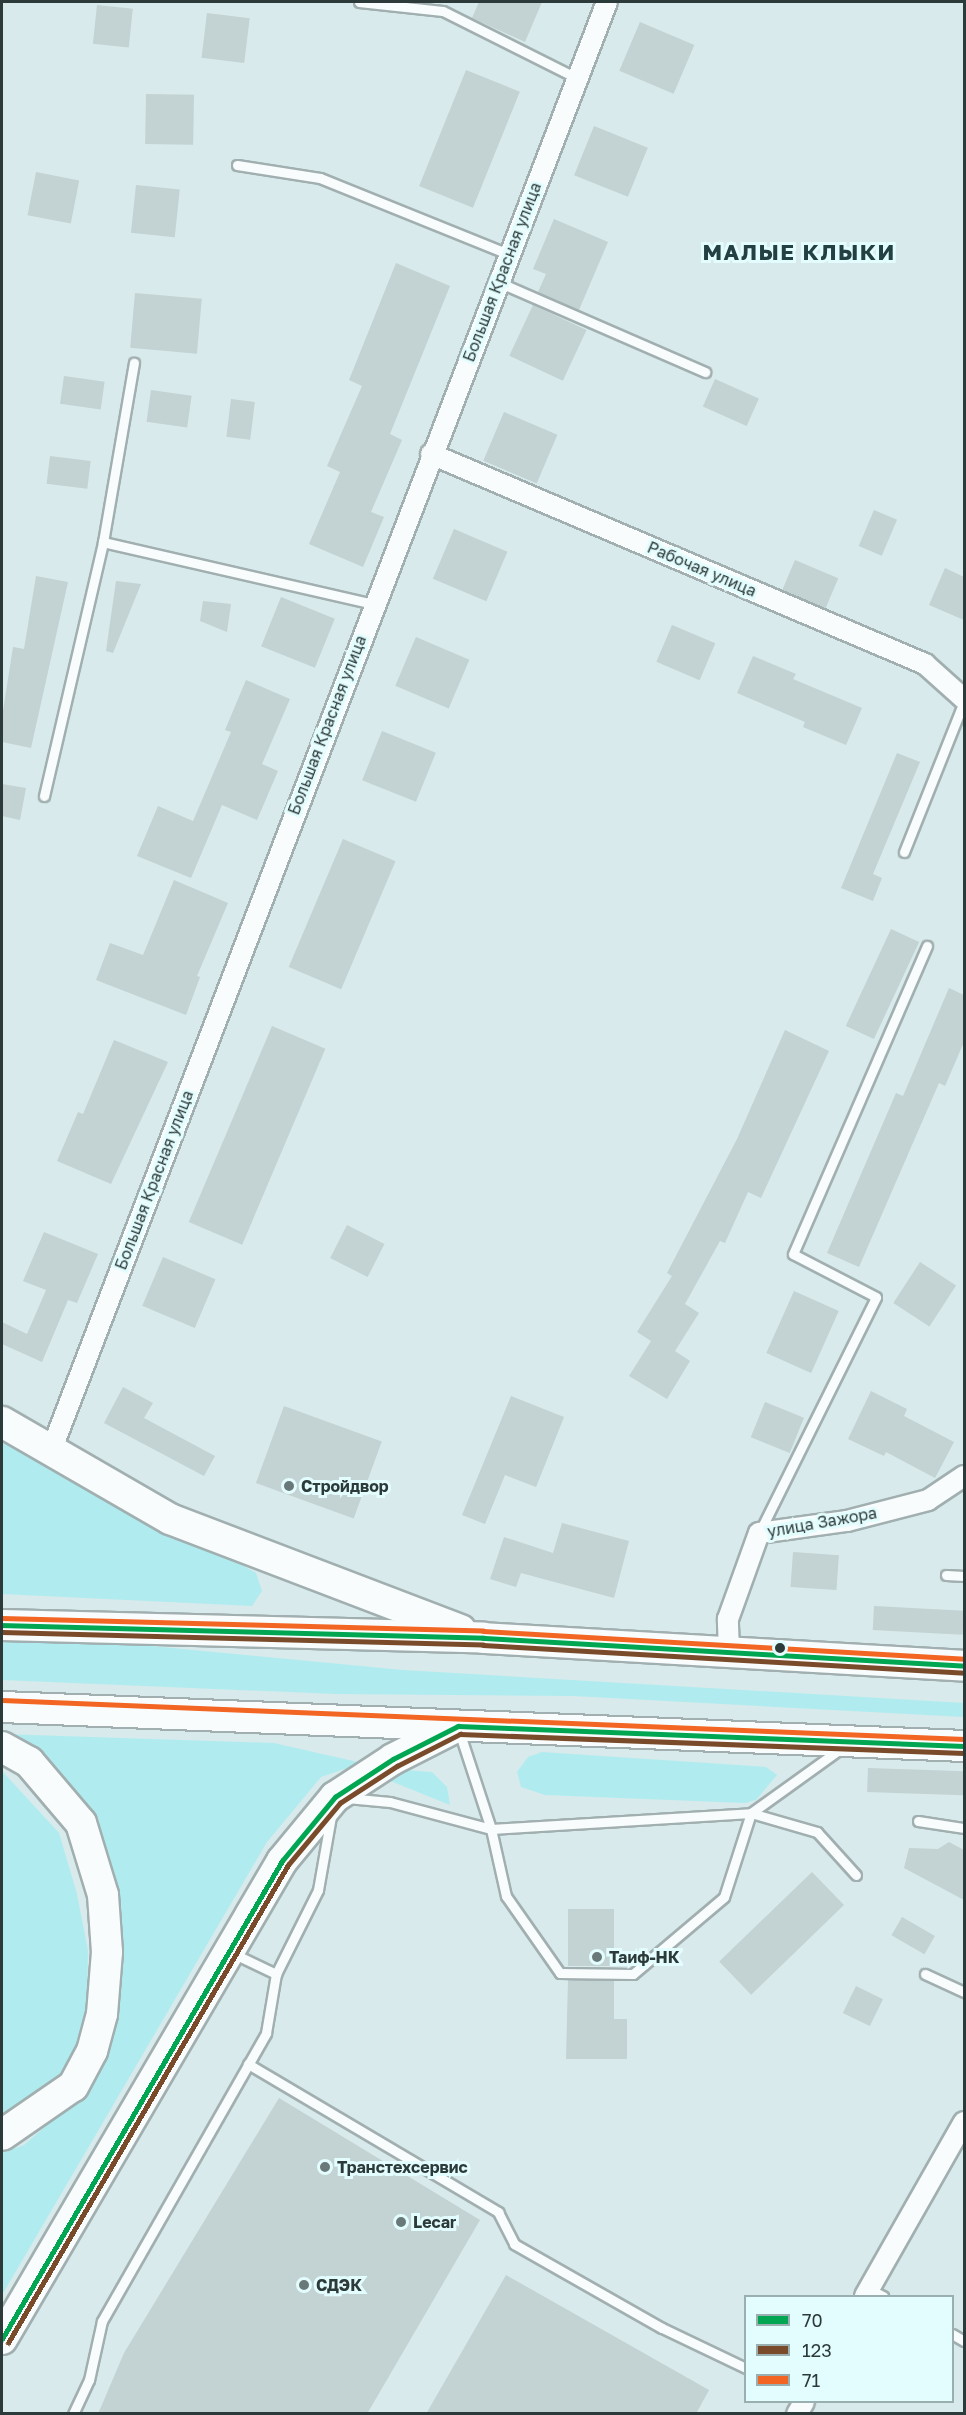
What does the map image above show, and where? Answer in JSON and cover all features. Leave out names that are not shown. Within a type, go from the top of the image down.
[{"type":"main road","points":[[2,1422],[170,1519],[483,1638]]},
{"type":"main road","points":[[2,1625],[483,1638],[964,1666]]},
{"type":"main road","points":[[2,1707],[964,1746]]},
{"type":"main road","points":[[2,2339],[282,1861],[335,1797],[393,1759],[458,1726]]},
{"type":"main road","points":[[2,1747],[29,1762],[81,1823],[103,1895],[107,1952],[102,2014],[92,2051],[74,2086],[2,2134]]},
{"type":"street","name":"Большая Красная улица","points":[[51,1451],[431,454],[607,2]]},
{"type":"street","name":"Рабочая улица","points":[[431,454],[925,664],[964,700]]},
{"type":"street","name":"улица Зажора","points":[[729,1653],[728,1619],[759,1533],[847,1521],[928,1500],[964,1476]]},
{"type":"street","points":[[872,2294],[964,2122]]},
{"type":"lane","points":[[358,2],[443,11],[577,78]]},
{"type":"lane","points":[[237,165],[320,178],[508,254]]},
{"type":"lane","points":[[498,281],[705,372]]},
{"type":"lane","points":[[44,796],[103,542],[134,363]]},
{"type":"lane","points":[[103,542],[374,604]]},
{"type":"lane","points":[[904,852],[964,700]]},
{"type":"lane","points":[[759,1533],[876,1297],[793,1254],[927,946]]},
{"type":"lane","points":[[946,1575],[964,1576]]},
{"type":"lane","points":[[458,1726],[491,1829],[506,1896],[560,1973],[633,1974],[724,1897],[751,1813],[851,1740]]},
{"type":"lane","points":[[73,2414],[89,2380],[102,2321],[266,2033],[276,1974],[318,1890],[335,1797],[390,1802],[491,1829],[751,1813],[817,1832],[856,1875]]},
{"type":"lane","points":[[918,1821],[964,1828]]},
{"type":"lane","points":[[228,1950],[276,1974]]},
{"type":"lane","points":[[925,1974],[964,1992]]},
{"type":"lane","points":[[248,2064],[498,2212],[514,2244],[662,2328],[744,2367]]},
{"type":"shaded area","points":[[2,1430],[256,1573],[262,1591],[252,1606],[2,1594]]},
{"type":"shaded area","points":[[2,1638],[109,1642],[403,1670],[964,1703],[964,1717],[573,1696],[336,1694],[2,1680]]},
{"type":"shaded area","points":[[2,1734],[274,1743],[362,1763],[321,1777],[267,1842],[2,2295],[2,2153],[24,2145],[86,2091],[116,1892],[97,1816],[41,1756]]},
{"type":"shaded area","points":[[542,1752],[766,1767],[777,1775],[756,1800],[745,1803],[545,1795],[521,1787],[517,1772],[528,1757]]},
{"type":"shaded area","points":[[405,1770],[432,1772],[447,1787],[450,1805],[383,1778]]},
{"type":"shaded area","points":[[2,1771],[59,1833],[77,1894],[88,1951],[87,2009],[66,2078],[2,2124]]},
{"type":"building","points":[[479,2],[542,2],[525,42],[472,18]]},
{"type":"building","points":[[97,5],[133,9],[129,48],[93,44]]},
{"type":"building","points":[[207,13],[250,18],[244,63],[202,58]]},
{"type":"building","points":[[640,22],[694,45],[674,94],[619,71]]},
{"type":"building","points":[[466,70],[520,92],[473,208],[419,186]]},
{"type":"building","points":[[146,94],[194,95],[193,145],[145,144]]},
{"type":"building","points":[[594,126],[648,148],[628,197],[574,175]]},
{"type":"building","points":[[36,172],[79,180],[71,224],[28,215]]},
{"type":"building","points":[[136,185],[180,190],[175,237],[131,233]]},
{"type":"building","points":[[554,219],[608,242],[579,310],[538,292],[546,274],[533,269]]},
{"type":"building","points":[[396,263],[450,286],[390,434],[402,440],[371,512],[384,517],[363,567],[309,544],[340,472],[327,466],[362,386],[349,380]]},
{"type":"building","points":[[135,293],[202,299],[197,354],[130,348]]},
{"type":"building","points":[[533,305],[586,330],[563,381],[509,356]]},
{"type":"building","points":[[64,376],[105,382],[101,409],[60,404]]},
{"type":"building","points":[[715,379],[759,399],[747,426],[703,406]]},
{"type":"building","points":[[151,390],[192,396],[187,427],[147,422]]},
{"type":"building","points":[[231,399],[255,402],[250,440],[226,437]]},
{"type":"building","points":[[504,412],[557,435],[537,483],[483,461]]},
{"type":"building","points":[[50,456],[91,461],[87,489],[47,484]]},
{"type":"building","points":[[874,510],[897,520],[882,556],[859,546]]},
{"type":"building","points":[[454,529],[507,552],[486,601],[433,579]]},
{"type":"building","points":[[795,560],[838,578],[825,609],[782,590]]},
{"type":"building","points":[[945,568],[964,577],[964,620],[929,605]]},
{"type":"building","points":[[36,576],[68,582],[31,748],[2,742],[2,717],[13,647],[24,649]]},
{"type":"building","points":[[116,581],[141,584],[113,653],[106,651]]},
{"type":"building","points":[[281,597],[335,619],[315,668],[261,646]]},
{"type":"building","points":[[203,601],[231,604],[227,632],[200,621]]},
{"type":"building","points":[[672,625],[715,643],[700,680],[656,662]]},
{"type":"building","points":[[416,637],[469,660],[449,708],[395,686]]},
{"type":"building","points":[[753,656],[796,674],[793,679],[862,708],[846,745],[803,727],[805,722],[737,693]]},
{"type":"building","points":[[246,680],[290,699],[262,764],[278,771],[257,820],[222,805],[191,878],[137,856],[158,806],[193,821],[231,732],[225,730]]},
{"type":"building","points":[[382,731],[436,753],[416,802],[362,780]]},
{"type":"building","points":[[897,753],[920,762],[873,874],[882,878],[873,901],[841,888]]},
{"type":"building","points":[[2,784],[26,788],[20,820],[2,816]]},
{"type":"building","points":[[343,839],[395,861],[341,989],[289,967]]},
{"type":"building","points":[[174,880],[228,903],[197,976],[200,977],[186,1015],[96,980],[110,943],[143,955]]},
{"type":"building","points":[[891,929],[919,942],[874,1039],[846,1026]]},
{"type":"building","points":[[949,988],[964,995],[964,1042],[945,1086],[939,1083],[859,1267],[827,1253],[896,1093],[903,1096]]},
{"type":"building","points":[[272,1026],[325,1049],[242,1245],[189,1222]]},
{"type":"building","points":[[785,1030],[829,1051],[761,1198],[748,1192],[725,1243],[720,1241],[685,1304],[699,1313],[675,1351],[690,1361],[667,1399],[629,1376],[651,1341],[637,1332],[672,1276],[667,1273],[737,1139]]},
{"type":"building","points":[[114,1040],[168,1062],[111,1184],[57,1161],[78,1112],[83,1114]]},
{"type":"building","points":[[347,1225],[384,1244],[368,1277],[330,1258]]},
{"type":"building","points":[[44,1232],[98,1254],[77,1303],[68,1300],[42,1362],[2,1344],[2,1322],[27,1334],[46,1290],[23,1281]]},
{"type":"building","points":[[163,1257],[215,1279],[195,1328],[142,1306]]},
{"type":"building","points":[[920,1262],[956,1285],[929,1327],[893,1303]]},
{"type":"building","points":[[794,1291],[839,1311],[811,1373],[766,1353]]},
{"type":"building","points":[[123,1387],[153,1403],[144,1418],[215,1456],[204,1476],[104,1423]]},
{"type":"building","points":[[871,1391],[907,1409],[904,1416],[954,1442],[935,1478],[886,1452],[884,1456],[848,1439]]},
{"type":"building","points":[[511,1396],[564,1417],[536,1487],[505,1475],[485,1524],[462,1515]]},
{"type":"building","points":[[765,1402],[804,1418],[790,1453],[751,1437]]},
{"type":"building","points":[[284,1406],[382,1442],[354,1519],[256,1483]]},
{"type":"building","points":[[562,1523],[629,1541],[614,1598],[521,1573],[516,1587],[490,1579],[504,1537],[553,1553]]},
{"type":"building","points":[[793,1552],[839,1555],[836,1590],[791,1587]]},
{"type":"building","points":[[874,1606],[964,1611],[963,1635],[873,1630]]},
{"type":"building","points":[[868,1768],[964,1771],[963,1795],[867,1792]]},
{"type":"building","points":[[949,1842],[964,1850],[964,1900],[904,1868],[909,1848],[938,1849]]},
{"type":"building","points":[[812,1872],[844,1905],[751,1995],[719,1962]]},
{"type":"building","points":[[568,1909],[614,1909],[614,1966],[568,1966]]},
{"type":"building","points":[[902,1917],[935,1936],[924,1954],[892,1935]]},
{"type":"building","points":[[568,1980],[614,1980],[614,2019],[627,2019],[627,2059],[566,2059]]},
{"type":"building","points":[[856,1986],[883,1999],[870,2026],[843,2013]]},
{"type":"building","points":[[279,2098],[480,2220],[367,2414],[98,2414],[124,2353]]},
{"type":"building","points":[[506,2275],[709,2390],[696,2414],[426,2414]]},
{"type":"transit line","name":"71","points":[[2,1618],[483,1631],[964,1659]]},
{"type":"transit line","name":"70","points":[[2,1625],[483,1638],[964,1666]]},
{"type":"transit line","name":"123","points":[[2,1632],[483,1645],[964,1673]]},
{"type":"transit line","name":"71","points":[[2,1700],[964,1739]]},
{"type":"transit line","name":"70","points":[[2,2339],[282,1861],[335,1797],[393,1759],[458,1726],[964,1746]]},
{"type":"transit line","name":"123","points":[[8,2343],[288,1865],[340,1803],[397,1766],[460,1734],[964,1753]]},
{"type":"place","name":"Стройдвор","points":[[289,1486]]},
{"type":"place","name":"Таиф-НК","points":[[597,1957]]},
{"type":"place","name":"Транстехсервис","points":[[325,2167]]},
{"type":"place","name":"Lecar","points":[[401,2222]]},
{"type":"place","name":"СДЭК","points":[[304,2285]]},
{"type":"district","name":"МАЛЫЕ КЛЫКИ","points":[[799,252]]}]
